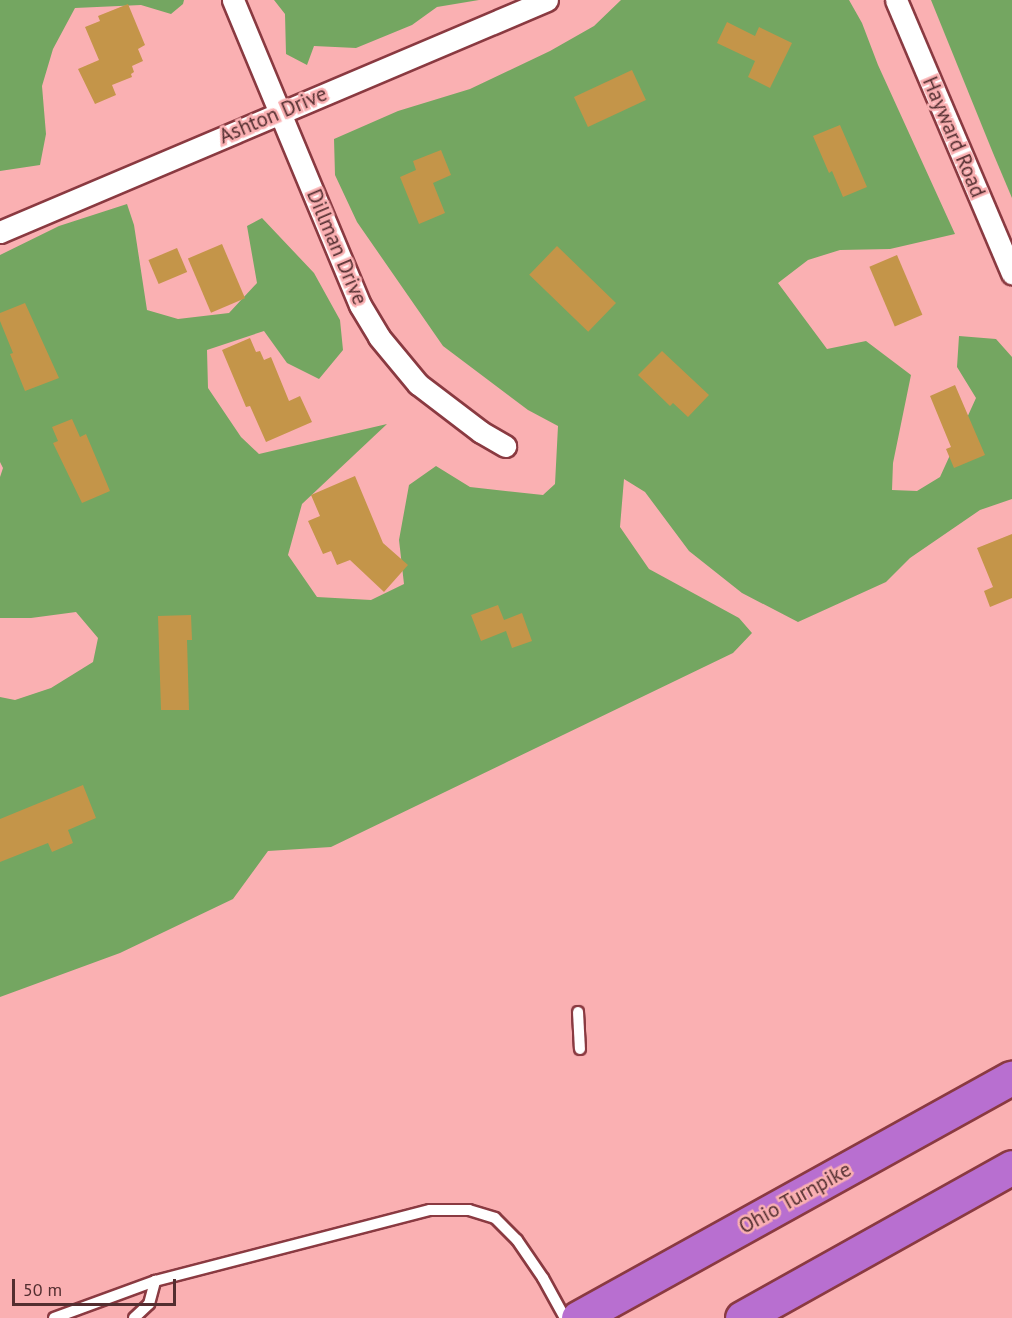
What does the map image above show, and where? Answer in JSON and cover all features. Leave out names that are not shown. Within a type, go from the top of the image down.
[{"type":"highway","name":"Ohio Turnpike","points":[[578,1318],[1012,1077]]},
{"type":"highway","points":[[742,1318],[1012,1167]]},
{"type":"street","name":"Dillman Drive","points":[[233,0],[360,305],[379,337],[418,384],[481,432],[505,446]]},
{"type":"street","name":"Ashton Drive","points":[[0,231],[547,0]]},
{"type":"street","name":"Hayward Road","points":[[896,0],[1012,273]]},
{"type":"lane","points":[[578,1012],[580,1049]]},
{"type":"lane","points":[[54,1318],[155,1281],[430,1210],[470,1210],[495,1218],[517,1240],[543,1278],[565,1318]]},
{"type":"lane","points":[[134,1318],[149,1304],[155,1281]]},
{"type":"green space","points":[[0,0],[184,0],[183,4],[171,14],[141,5],[75,8],[53,49],[42,86],[46,134],[40,165],[0,171]]},
{"type":"green space","points":[[274,0],[479,0],[437,7],[412,25],[356,48],[314,46],[307,65],[286,54],[285,14]]},
{"type":"green space","points":[[621,0],[849,0],[862,23],[878,65],[955,234],[890,249],[840,250],[808,260],[778,283],[827,349],[866,341],[911,375],[893,463],[892,490],[917,491],[940,477],[976,398],[957,367],[959,336],[996,339],[1012,357],[1012,499],[980,510],[910,558],[886,582],[798,622],[742,593],[689,551],[645,492],[624,479],[620,527],[649,569],[739,618],[752,633],[733,653],[331,847],[268,851],[233,899],[120,953],[0,997],[0,697],[15,700],[51,688],[93,662],[98,638],[76,612],[31,618],[0,618],[0,477],[3,468],[0,462],[0,255],[59,226],[127,204],[134,225],[147,310],[178,319],[229,313],[257,283],[247,226],[262,218],[314,273],[340,320],[343,350],[319,379],[287,363],[264,331],[207,350],[208,388],[241,437],[259,454],[387,424],[302,504],[288,555],[317,597],[371,600],[404,584],[399,540],[409,485],[436,466],[470,487],[543,495],[555,484],[558,426],[528,410],[443,346],[357,222],[335,175],[334,139],[398,111],[470,89],[550,51],[594,26]]},
{"type":"green space","points":[[931,0],[1012,0],[1012,198],[993,153]]},
{"type":"building","points":[[128,4],[145,45],[138,49],[143,61],[132,66],[134,72],[131,74],[132,77],[112,85],[116,95],[95,104],[78,69],[99,60],[85,27],[100,21],[98,16]]},
{"type":"building","points":[[727,22],[755,36],[759,27],[792,43],[770,88],[748,77],[755,61],[717,43]]},
{"type":"building","points":[[632,70],[646,100],[588,127],[574,97]]},
{"type":"building","points":[[840,125],[867,187],[843,197],[832,171],[829,173],[813,136]]},
{"type":"building","points":[[441,150],[451,175],[433,183],[445,213],[419,224],[400,177],[416,170],[413,161]]},
{"type":"building","points":[[222,244],[245,298],[211,313],[188,258]]},
{"type":"building","points":[[557,246],[616,303],[588,332],[529,275]]},
{"type":"building","points":[[177,248],[187,272],[159,284],[148,260]]},
{"type":"building","points":[[897,255],[922,315],[895,327],[869,267]]},
{"type":"building","points":[[25,303],[59,378],[25,391],[10,354],[13,353],[0,321],[0,313]]},
{"type":"building","points":[[250,338],[256,352],[260,351],[264,360],[271,357],[289,401],[300,396],[312,422],[266,442],[250,406],[246,407],[222,350]]},
{"type":"building","points":[[662,351],[709,395],[688,417],[673,403],[670,406],[638,375]]},
{"type":"building","points":[[955,385],[985,455],[954,468],[946,449],[951,447],[930,396]]},
{"type":"building","points":[[72,419],[80,437],[86,434],[110,491],[82,503],[53,443],[58,441],[52,427]]},
{"type":"building","points":[[355,476],[383,543],[408,565],[384,592],[350,560],[337,565],[331,551],[323,554],[308,521],[320,516],[311,495]]},
{"type":"building","points":[[1012,534],[1012,598],[990,607],[984,591],[993,587],[977,548]]},
{"type":"building","points":[[498,605],[504,620],[522,613],[532,641],[512,648],[506,631],[481,641],[471,615]]},
{"type":"building","points":[[191,615],[192,640],[187,640],[189,710],[161,710],[158,616]]},
{"type":"building","points":[[83,785],[96,818],[68,830],[73,843],[52,852],[48,843],[0,862],[0,819]]}]
